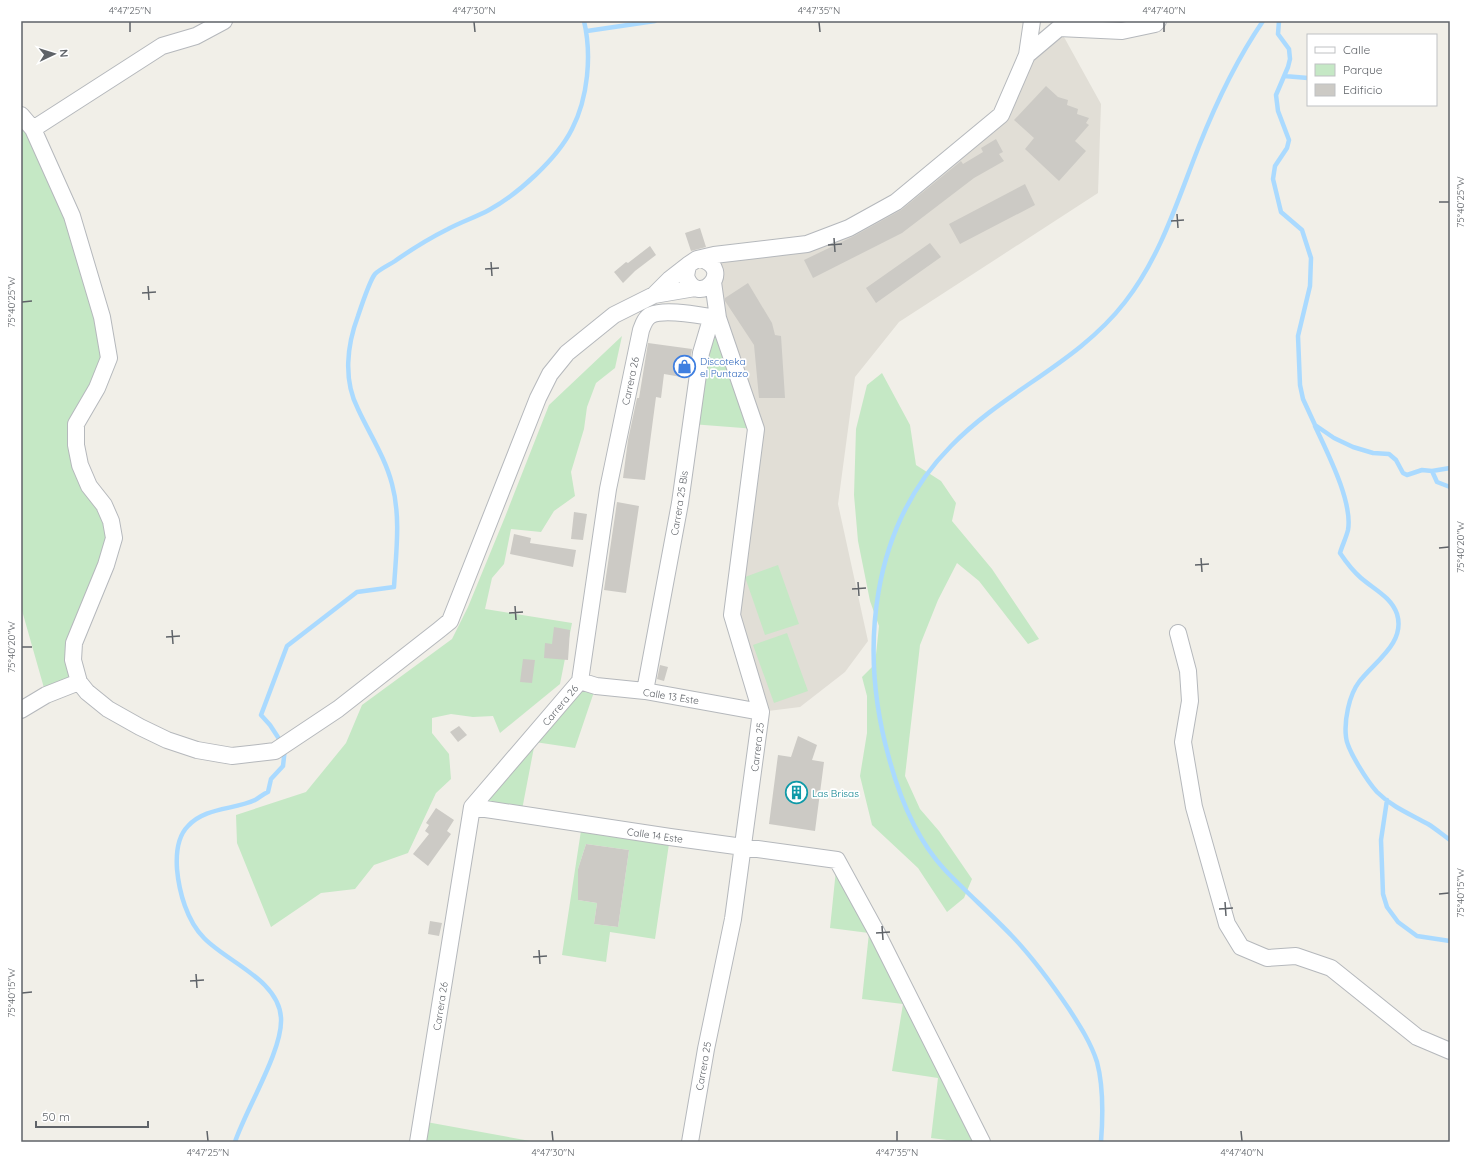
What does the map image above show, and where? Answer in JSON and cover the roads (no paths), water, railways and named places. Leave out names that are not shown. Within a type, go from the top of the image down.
[{"type":"street","points":[[33,129],[162,46],[196,36],[224,21]]},
{"type":"street","points":[[654,295],[670,279],[695,262],[714,255],[807,244],[849,228],[896,202],[1001,115],[1027,55],[1032,21]]},
{"type":"street","points":[[1027,55],[1059,28],[1122,31],[1156,24],[1158,21]]},
{"type":"street","points":[[21,115],[33,129],[72,216],[102,317],[109,358],[97,388],[76,424],[76,445],[80,465],[89,486],[104,505],[111,521],[114,538],[106,565],[74,643],[73,660],[79,682],[108,709],[167,740],[197,750],[232,756],[275,751],[338,709],[450,621],[538,398],[550,374],[567,353],[614,315],[654,295],[705,285],[716,274],[714,266],[708,261],[695,262]]},
{"type":"street","points":[[705,285],[732,253]]},
{"type":"street","name":"Carrera 25","points":[[690,1142],[706,1049],[733,919],[761,712],[732,615],[756,429],[717,314],[705,285],[691,285],[686,276],[695,262]]},
{"type":"street","name":"Carrera 26","points":[[418,1142],[472,807],[580,681],[608,489],[641,330],[646,319],[652,314],[717,314]]},
{"type":"street","name":"Carrera 25 Bis","points":[[645,691],[680,504],[701,353],[709,326],[717,314]]},
{"type":"street","points":[[1178,633],[1188,671],[1190,701],[1183,742],[1194,807],[1227,924],[1241,947],[1267,958],[1296,956],[1331,968],[1417,1037],[1450,1051]]},
{"type":"street","name":"Calle 13 Este","points":[[580,681],[596,686],[645,691],[761,712]]},
{"type":"street","points":[[21,710],[46,695],[79,682]]},
{"type":"street","name":"Calle 14 Este","points":[[472,807],[837,860],[877,934],[982,1142]]},
{"type":"waterway","points":[[235,1142],[270,1063],[280,1031],[281,1018],[278,1005],[262,982],[214,947],[204,938],[193,923],[185,906],[178,878],[177,858],[179,840],[184,830],[203,815],[247,803],[268,792],[271,779],[283,766],[285,748],[270,725],[261,715],[287,646],[357,592],[394,587],[397,536],[395,497],[389,474],[353,398],[350,386],[348,362],[354,327],[368,288],[377,272],[435,236],[453,226],[484,213],[500,203],[536,175],[557,152],[572,129],[582,104],[585,90],[588,48],[584,21]]},
{"type":"waterway","points":[[587,31],[655,21]]},
{"type":"waterway","points":[[1101,1142],[1101,1082],[1095,1055],[1081,1028],[1056,990],[1020,944],[945,870],[935,858],[917,832],[910,818],[898,788],[889,758],[880,717],[875,676],[874,634],[878,593],[888,553],[903,514],[924,479],[951,446],[994,409],[1063,360],[1085,342],[1106,323],[1125,302],[1138,284],[1149,266],[1168,227],[1199,146],[1220,98],[1244,51],[1263,21]]},
{"type":"waterway","points":[[1279,21],[1278,34],[1289,49],[1290,59],[1276,95],[1278,111],[1289,140],[1287,148],[1275,166],[1273,179],[1281,212],[1302,230],[1311,258],[1310,286],[1298,336],[1300,385],[1303,399],[1315,425],[1334,438],[1353,447],[1373,453],[1389,454],[1396,460],[1403,473],[1407,475],[1422,470],[1432,471],[1437,482],[1450,487]]},
{"type":"waterway","points":[[1284,76],[1307,78]]},
{"type":"waterway","points":[[1315,426],[1338,477],[1347,506],[1349,519],[1348,530],[1340,553],[1358,575],[1387,598],[1397,614],[1399,624],[1393,643],[1355,687],[1348,708],[1346,723],[1347,743],[1358,766],[1377,792],[1395,806],[1428,824],[1450,840]]},
{"type":"waterway","points":[[1432,471],[1450,468]]},
{"type":"waterway","points":[[1387,800],[1381,840],[1383,894],[1387,907],[1398,922],[1417,936],[1450,941]]},
{"type":"place","name":"Discoteka el Puntazo","points":[[684,367]]},
{"type":"place","name":"Las Brisas","points":[[796,793]]}]
